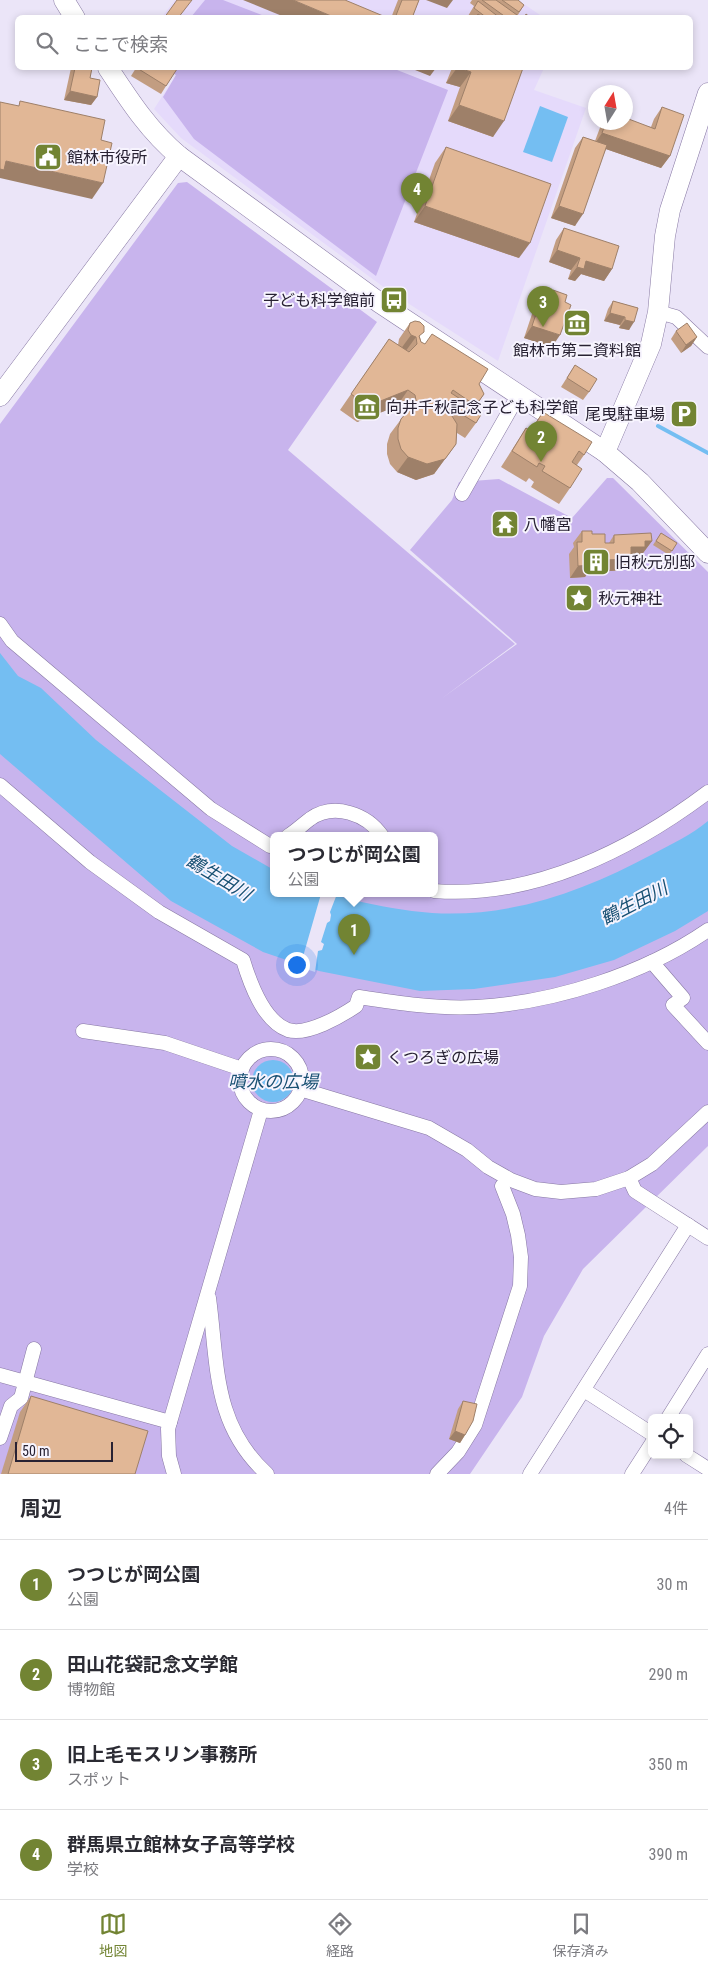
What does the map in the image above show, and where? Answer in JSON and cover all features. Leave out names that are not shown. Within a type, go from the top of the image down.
[{"type":"street","points":[[64,0],[73,15]]},
{"type":"street","points":[[109,70],[150,128],[179,156],[380,303],[605,452],[640,482],[708,553]]},
{"type":"street","points":[[605,452],[648,350],[658,312],[665,236],[670,210],[707,100]]},
{"type":"street","points":[[0,396],[179,156]]},
{"type":"street","points":[[658,312],[676,317],[708,347]]},
{"type":"street","points":[[462,494],[519,394]]},
{"type":"street","points":[[0,624],[12,640],[210,809],[270,846]]},
{"type":"street","points":[[0,785],[90,862],[159,912],[243,960],[252,989],[259,1001],[275,1020],[288,1030],[299,1030],[331,1020],[356,1006],[359,998],[418,1006],[476,1007],[511,1004],[569,992],[652,962],[688,944],[708,930]]},
{"type":"street","points":[[438,892],[486,890],[552,877],[634,839],[708,792]]},
{"type":"street","points":[[294,832],[317,816],[338,811],[351,813],[363,818],[378,832]]},
{"type":"street","points":[[652,962],[683,998],[673,1005],[708,1043]]},
{"type":"street","points":[[83,1031],[165,1043],[242,1069]]},
{"type":"street","points":[[268,1050],[281,1051],[293,1060],[299,1069],[300,1089],[295,1099],[287,1106],[272,1111],[261,1110],[247,1100],[242,1091],[240,1080],[242,1069],[248,1059],[257,1053],[268,1050]]},
{"type":"street","points":[[300,1089],[429,1128],[467,1150],[495,1172],[527,1186],[553,1192],[579,1192],[605,1187],[629,1178],[662,1155],[708,1112]]},
{"type":"street","points":[[174,1474],[168,1443],[170,1422],[261,1110]]},
{"type":"street","points":[[629,1178],[635,1191],[708,1238]]},
{"type":"street","points":[[436,1474],[458,1452],[475,1425],[520,1286],[521,1257],[518,1235],[513,1214],[502,1186]]},
{"type":"street","points":[[530,1474],[688,1225]]},
{"type":"street","points":[[208,1291],[223,1408],[229,1424],[246,1452],[268,1474]]},
{"type":"street","points":[[0,1438],[6,1408],[21,1398],[34,1349]]},
{"type":"street","points":[[670,1414],[708,1354]]},
{"type":"street","points":[[0,1375],[170,1422]]},
{"type":"street","points":[[584,1390],[648,1431]]},
{"type":"street","points":[[632,1474],[648,1449]]},
{"type":"street","points":[[692,1459],[708,1469]]},
{"type":"shaded area","points":[[175,0],[518,0],[540,15],[163,15]]},
{"type":"shaded area","points":[[205,0],[223,0],[262,15],[193,15]]},
{"type":"shaded area","points":[[167,70],[543,70],[534,90],[586,108],[498,361],[389,291],[181,138],[154,109],[176,75]]},
{"type":"shaded area","points":[[167,70],[397,70],[448,90],[376,276],[194,139],[163,97],[176,75]]},
{"type":"shaded area","points":[[187,182],[377,322],[288,450],[515,644],[441,699],[517,644],[410,550],[452,500],[459,482],[499,479],[572,518],[607,478],[613,478],[708,572],[708,1146],[583,1269],[544,1336],[522,1397],[470,1474],[0,1474],[0,424],[178,183]]},
{"type":"water","points":[[540,106],[568,117],[552,162],[523,152]]},
{"type":"water","name":"鶴生田川","points":[[0,653],[18,676],[41,688],[96,740],[232,846],[270,868],[270,897],[343,897],[382,906],[432,913],[490,911],[546,899],[600,880],[674,843],[708,821],[708,911],[675,931],[614,960],[555,977],[474,989],[420,991],[319,971],[263,952],[171,901],[0,754]]},
{"type":"water","name":"噴水の広場","points":[[269,1060],[277,1060],[288,1066],[294,1081],[288,1096],[277,1102],[269,1102],[258,1096],[252,1085],[252,1077],[258,1066]]},
{"type":"pier","points":[[320,897],[336,897],[330,912],[330,921],[327,923],[321,942],[324,944],[322,950],[318,951],[315,972],[300,967]]},
{"type":"building","points":[[177,0],[192,0],[180,15],[166,15]]},
{"type":"building","points":[[293,0],[345,0],[381,15],[329,15]]},
{"type":"building","points":[[402,0],[419,0],[413,15],[396,15]]},
{"type":"building","points":[[482,0],[496,0],[517,15],[503,15]]},
{"type":"building","points":[[502,0],[518,0],[524,5],[519,12]]},
{"type":"building","points":[[478,1],[496,15],[483,15],[474,8]]},
{"type":"building","points":[[75,70],[92,70],[90,78],[100,80],[97,97],[70,91]]},
{"type":"building","points":[[140,70],[176,70],[166,86]]},
{"type":"building","points":[[465,70],[522,70],[504,121],[459,105],[471,72]]},
{"type":"building","name":"館林市役所","points":[[20,101],[105,120],[101,140],[112,143],[103,183],[6,161],[4,170],[0,169],[0,102],[19,106]]},
{"type":"building","points":[[662,107],[684,115],[670,156],[602,133],[603,130],[633,130],[633,121],[655,129]]},
{"type":"building","points":[[583,137],[607,145],[583,214],[559,206]]},
{"type":"building","points":[[446,147],[551,184],[530,243],[425,206]]},
{"type":"building","points":[[564,228],[619,246],[612,269],[586,261],[584,269],[577,267],[580,258],[557,250]]},
{"type":"building","points":[[553,290],[567,295],[565,302],[571,305],[560,335],[532,326],[543,293],[551,296]]},
{"type":"building","points":[[613,301],[638,308],[634,322],[625,320],[625,317],[610,313]]},
{"type":"building","name":"向井千秋記念子ども科学館","points":[[420,322],[424,326],[424,332],[419,336],[421,342],[425,344],[432,334],[488,369],[479,384],[484,394],[479,401],[469,401],[453,390],[451,393],[482,413],[476,423],[445,404],[442,408],[452,416],[457,424],[456,444],[445,459],[427,464],[408,457],[401,449],[398,439],[398,428],[401,419],[417,405],[415,395],[408,390],[368,406],[351,394],[389,339],[409,352],[417,344],[416,337],[411,335],[408,330],[410,323]]},
{"type":"building","points":[[687,323],[697,337],[686,345],[676,331]]},
{"type":"building","points":[[575,365],[597,379],[589,392],[567,378]]},
{"type":"building","points":[[543,412],[592,442],[584,455],[579,451],[572,462],[582,469],[570,488],[542,471],[545,466],[539,463],[537,467],[512,451],[526,428],[531,431]]},
{"type":"building","points":[[509,514],[514,518],[507,526],[502,522]]},
{"type":"building","points":[[582,531],[592,531],[592,534],[605,534],[605,543],[614,543],[614,535],[651,533],[652,541],[645,541],[645,547],[631,547],[631,559],[606,560],[605,552],[599,552],[599,559],[593,560],[593,565],[578,566],[577,542],[582,542]]},
{"type":"building","points":[[661,533],[677,543],[672,551],[656,541]]},
{"type":"building","points":[[31,1396],[148,1431],[135,1474],[8,1474]]},
{"type":"building","points":[[463,1401],[477,1404],[473,1421],[465,1435],[455,1431]]},
{"type":"waterway","points":[[658,426],[708,453]]},
{"type":"place","name":"館林市役所","points":[[48,157]]},
{"type":"place","name":"群馬県立館林女子高等学校","points":[[417,214]]},
{"type":"place","name":"子ども科学館前","points":[[394,300]]},
{"type":"place","name":"館林市第二資料館","points":[[577,323]]},
{"type":"place","name":"旧上毛モスリン事務所","points":[[543,327]]},
{"type":"place","name":"向井千秋記念子ども科学館","points":[[367,407]]},
{"type":"place","name":"尾曳駐車場","points":[[684,414]]},
{"type":"place","name":"田山花袋記念文学館","points":[[541,462]]},
{"type":"place","name":"八幡宮","points":[[505,524]]},
{"type":"place","name":"旧秋元別邸","points":[[596,562]]},
{"type":"place","name":"秋元神社","points":[[579,598]]},
{"type":"place","name":"つつじが岡公園","points":[[354,955]]},
{"type":"place","name":"くつろぎの広場","points":[[368,1057]]}]
